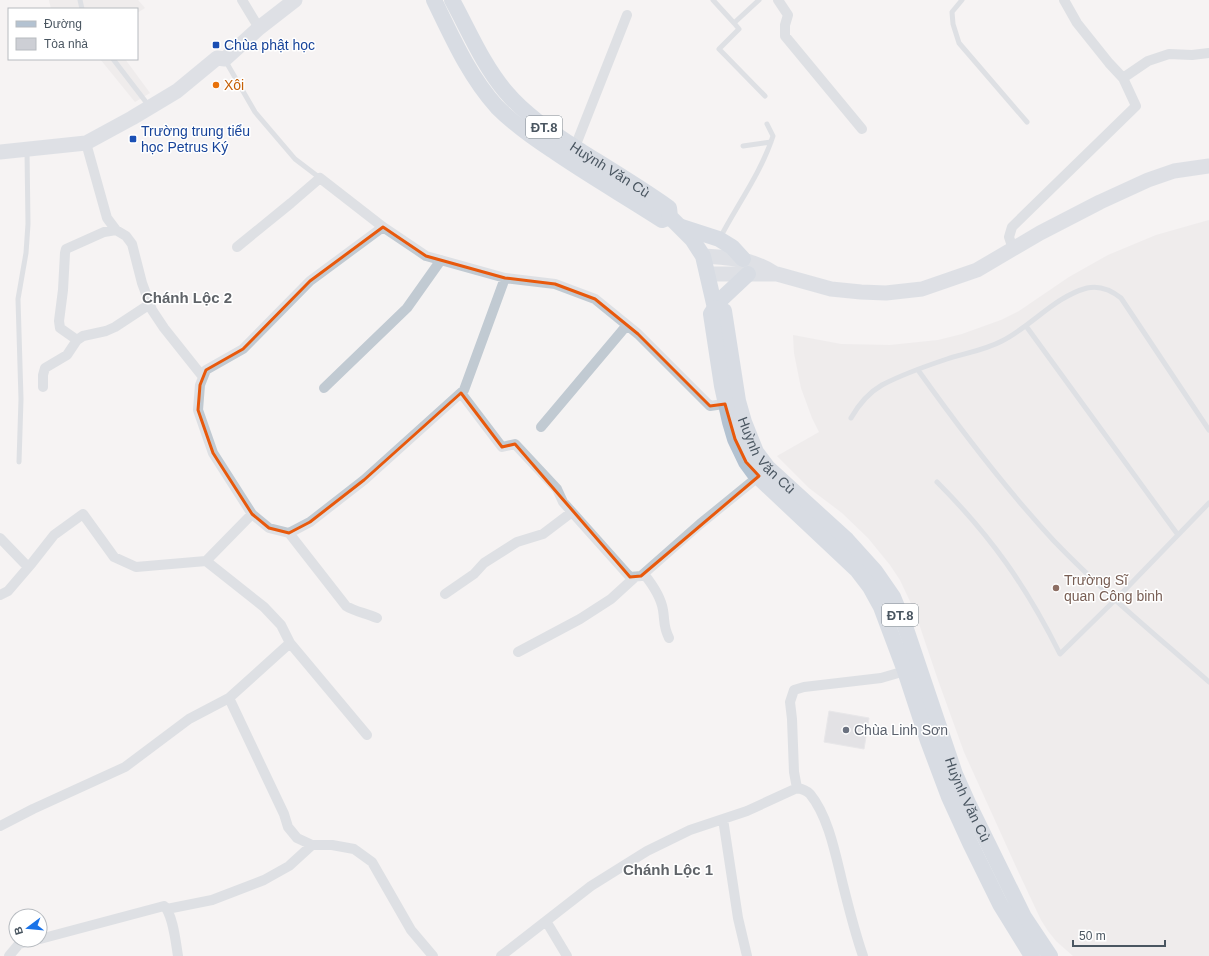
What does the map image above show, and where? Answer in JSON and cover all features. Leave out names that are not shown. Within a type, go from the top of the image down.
[{"type":"main road","points":[[434,0],[464,60],[487,94],[515,124],[545,136],[600,182],[662,220],[675,222],[719,239],[732,247],[743,259]]},
{"type":"main road","name":"Huỳnh Văn Cù","points":[[452,0],[481,56],[505,91],[545,136],[575,148],[669,208],[675,222],[692,239],[703,256],[715,306],[711,314],[732,402],[750,439],[761,459],[768,468],[847,540],[875,571],[892,596],[905,626],[955,774],[1024,917],[1050,956]]},
{"type":"main road","points":[[715,306],[748,274]]},
{"type":"main road","points":[[732,402],[730,422],[740,451],[746,462],[758,476],[857,570],[870,587],[881,607],[949,797],[1000,904],[1032,956]]},
{"type":"street","points":[[242,0],[258,28]]},
{"type":"street","points":[[0,152],[86,142],[132,118],[177,91],[217,58],[225,59],[258,28],[295,0]]},
{"type":"street","points":[[778,0],[788,15],[785,25],[785,36],[862,130]]},
{"type":"street","points":[[1013,249],[1009,237],[1012,227],[1136,106],[1123,78],[1077,23],[1064,0]]},
{"type":"street","points":[[575,148],[627,16]]},
{"type":"street","points":[[1123,78],[1148,61],[1169,54],[1192,55],[1209,53]]},
{"type":"street","points":[[86,142],[107,218],[116,230],[126,236],[132,244],[142,283],[150,304],[164,328],[203,377]]},
{"type":"street","points":[[708,274],[777,274],[831,289],[886,293],[922,289],[977,270],[1040,233],[1100,202],[1148,180],[1174,171],[1209,166]]},
{"type":"street","points":[[237,247],[320,178],[383,227],[426,256],[505,278],[555,284],[595,299],[638,334],[710,406],[732,402]]},
{"type":"street","points":[[377,618],[367,613],[354,611],[346,606],[289,533],[269,528],[252,514],[213,453],[198,410],[200,385],[206,370],[243,349],[310,281],[383,227]]},
{"type":"street","points":[[78,340],[60,328],[59,321],[66,249],[104,232],[116,230]]},
{"type":"street","points":[[703,256],[743,259],[766,267],[777,274]]},
{"type":"street","points":[[324,388],[407,308],[441,260]]},
{"type":"street","points":[[289,533],[310,522],[364,480],[464,390],[505,278]]},
{"type":"street","points":[[43,387],[42,375],[45,368],[67,355],[78,340],[83,336],[106,331],[115,327],[150,304]]},
{"type":"street","points":[[541,427],[627,325]]},
{"type":"street","points":[[461,393],[502,447],[515,444],[557,489],[563,502],[630,577],[639,576],[651,582],[663,609],[664,628],[669,638]]},
{"type":"street","points":[[518,652],[580,619],[611,599],[758,476]]},
{"type":"street","points":[[445,594],[474,574],[484,563],[517,542],[543,534],[572,512]]},
{"type":"street","points":[[0,595],[8,591],[54,535],[84,514],[114,557],[136,567],[206,560],[252,514]]},
{"type":"street","points":[[0,538],[28,568]]},
{"type":"street","points":[[206,560],[264,607],[281,625],[290,644],[367,735]]},
{"type":"street","points":[[0,826],[33,809],[125,767],[189,719],[229,698],[290,644]]},
{"type":"street","points":[[797,788],[794,772],[790,702],[794,690],[804,687],[881,678],[905,671]]},
{"type":"street","points":[[229,698],[284,814],[288,827],[297,838],[312,845],[332,845],[354,849],[372,862],[411,930],[433,956]]},
{"type":"street","points":[[501,956],[591,886],[647,850],[690,830],[747,811],[797,788],[804,789],[810,794],[826,824],[863,956]]},
{"type":"street","points":[[723,819],[738,918],[748,956]]},
{"type":"street","points":[[48,937],[164,906],[167,909],[212,900],[264,880],[289,866],[312,845]]},
{"type":"street","points":[[167,909],[178,956]]},
{"type":"street","points":[[546,921],[567,956]]},
{"type":"street","points":[[9,956],[16,948]]},
{"type":"lane","points":[[713,0],[739,29],[719,48],[765,96]]},
{"type":"lane","points":[[734,22],[759,0]]},
{"type":"lane","points":[[962,0],[952,12],[953,24],[958,43],[1026,122]]},
{"type":"lane","points":[[225,59],[255,112],[295,159],[320,178]]},
{"type":"lane","points":[[114,60],[150,107]]},
{"type":"lane","points":[[719,239],[752,181],[771,142],[773,136],[767,124]]},
{"type":"lane","points":[[743,146],[771,142]]},
{"type":"lane","points":[[19,462],[20,392],[18,299],[26,253],[28,224],[27,149]]},
{"type":"lane","points":[[851,418],[861,402],[874,390],[890,380],[948,359],[988,348],[1003,341],[1026,326],[1052,306],[1085,289],[1104,288],[1121,298],[1209,430]]},
{"type":"lane","points":[[1026,326],[1178,535]]},
{"type":"lane","points":[[918,370],[973,445],[1028,512],[1055,542],[1096,582],[1209,682]]},
{"type":"lane","points":[[937,482],[977,523],[1012,569],[1043,621],[1060,654],[1116,599],[1209,503]]},
{"type":"highlighted area","points":[[383,227],[426,256],[505,278],[555,284],[595,299],[638,334],[710,406],[725,404],[735,439],[746,462],[759,476],[641,576],[630,577],[515,444],[502,447],[461,393],[364,480],[310,522],[289,533],[269,528],[252,514],[213,453],[198,410],[200,385],[206,370],[243,349],[310,281]]},
{"type":"shaded area","points":[[49,0],[138,0],[145,8],[138,12],[138,8],[51,8]]},
{"type":"shaded area","points":[[101,60],[126,60],[150,93],[135,102]]},
{"type":"shaded area","name":"Trường Sĩ quan Công binh","points":[[1209,220],[1209,956],[1073,956],[1056,941],[1048,931],[1041,920],[1018,871],[964,752],[915,612],[900,580],[868,538],[842,513],[809,488],[777,456],[819,432],[801,388],[794,353],[793,335],[841,344],[890,345],[938,340],[962,334],[1001,320],[1019,311],[1069,277],[1108,255],[1156,235]]},
{"type":"building","name":"Chùa Linh Sơn","points":[[829,711],[869,718],[864,749],[824,742]]},
{"type":"place","name":"Chùa phật học","points":[[216,45]]},
{"type":"place","name":"Xôi","points":[[216,85]]},
{"type":"place","name":"Trường trung tiểu học Petrus Ký","points":[[133,139]]},
{"type":"place","name":"Trường Sĩ quan Công binh","points":[[1056,588]]},
{"type":"place","name":"Chùa Linh Sơn","points":[[846,730]]},
{"type":"district","name":"Chánh Lộc 2","points":[[187,298]]},
{"type":"district","name":"Chánh Lộc 1","points":[[668,870]]}]
